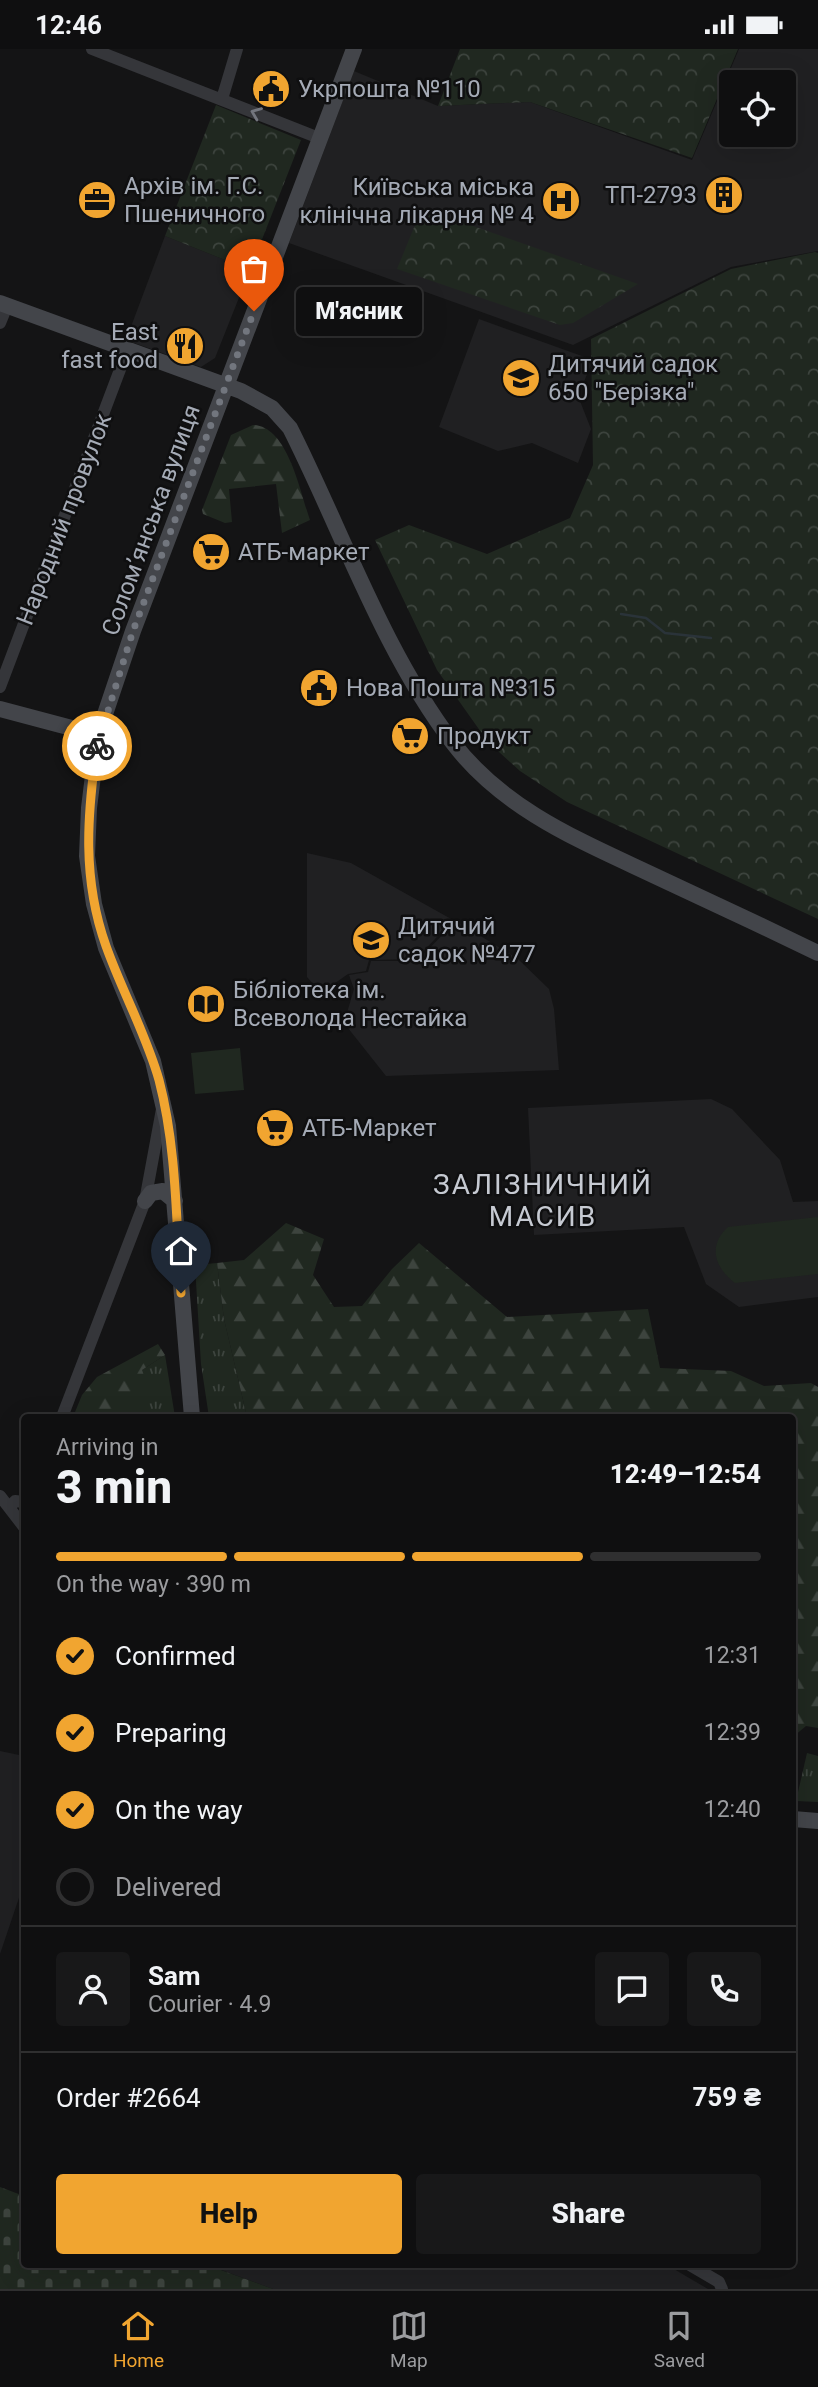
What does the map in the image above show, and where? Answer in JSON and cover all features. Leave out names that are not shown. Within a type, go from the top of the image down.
[{"type":"main road","name":"Соломʼянська вулиця","points":[[164,1101],[153,1061],[106,948],[94,904],[87,842],[98,735],[133,631],[354,49]]},
{"type":"main road","points":[[3,305],[225,386],[272,408],[290,428],[413,682],[454,744],[476,768],[520,806],[558,830],[818,953]]},
{"type":"main road","points":[[0,709],[98,735]]},
{"type":"main road","points":[[164,1101],[176,1201],[192,1414]]},
{"type":"main road","points":[[145,1201],[151,1193],[163,1191],[176,1201]]},
{"type":"main road","points":[[796,1819],[818,1821]]},
{"type":"street","points":[[92,49],[319,138]]},
{"type":"street","points":[[222,99],[237,49]]},
{"type":"street","points":[[0,323],[3,305]]},
{"type":"street","name":"Народний провулок","points":[[0,687],[127,351]]},
{"type":"street","name":"Соломʼянська вулиця","points":[[63,1414],[145,1201],[164,1101]]},
{"type":"street","points":[[0,1496],[19,1517]]},
{"type":"street","points":[[19,1517],[15,1500],[21,1501]]},
{"type":"street","points":[[695,2268],[719,2282],[722,2289]]},
{"type":"shaded area","name":"Київська міська клінічна лікарня № 4","points":[[739,49],[818,49],[818,251],[731,267],[573,345],[289,243],[354,71],[438,106],[530,102],[692,160],[719,96],[719,147],[796,147],[796,70],[730,70]]},
{"type":"shaded area","points":[[165,236],[250,270],[215,358],[201,367],[126,340]]},
{"type":"shaded area","name":"Дитячий садок 650 \"Берізка\"","points":[[479,319],[593,360],[578,396],[591,429],[578,463],[532,443],[498,451],[439,427]]},
{"type":"shaded area","name":"Дитячий садок №477","points":[[307,853],[351,863],[453,920],[416,959],[369,960],[366,971],[348,974],[321,993],[307,977]]},
{"type":"shaded area","points":[[456,921],[518,959],[549,989],[554,1009],[559,1070],[386,1076],[344,1023],[354,989],[349,975],[368,972],[371,961],[417,961]]},
{"type":"shaded area","points":[[711,1099],[732,1109],[780,1160],[793,1202],[818,1201],[818,1297],[739,1307],[706,1284],[684,1227],[534,1235],[528,1108]]},
{"type":"shaded area","points":[[0,1751],[21,1755],[21,1892],[0,1954]]},
{"type":"shaded area","points":[[216,2268],[672,2268],[708,2289],[273,2289]]},
{"type":"green space","points":[[460,49],[738,49],[729,70],[719,70],[719,94],[692,158],[530,102],[438,106]]},
{"type":"green space","points":[[216,105],[301,140],[250,270],[165,236]]},
{"type":"green space","points":[[422,208],[638,284],[573,323],[560,325],[397,269]]},
{"type":"green space","points":[[818,253],[818,919],[567,802],[520,771],[488,742],[437,670],[375,540],[409,525],[487,554],[570,518],[593,465],[591,339],[731,269]]},
{"type":"green space","points":[[253,425],[265,428],[284,448],[310,520],[282,533],[276,484],[229,489],[232,522],[225,523],[203,514],[202,510],[231,435]]},
{"type":"green space","points":[[240,1048],[244,1090],[195,1094],[191,1053]]},
{"type":"green space","points":[[818,1217],[818,1274],[735,1283],[718,1263],[716,1248],[728,1227]]},
{"type":"green space","points":[[286,1223],[324,1239],[313,1275],[334,1307],[362,1306],[392,1269],[419,1243],[507,1317],[648,1309],[660,1368],[731,1371],[764,1386],[811,1383],[818,1387],[818,1728],[806,1726],[796,1734],[796,1414],[246,1414],[224,1319],[217,1263],[244,1260]]},
{"type":"green space","points":[[217,1263],[224,1319],[246,1414],[209,1414],[201,1364],[195,1265]]},
{"type":"green space","points":[[158,1344],[165,1355],[142,1370],[148,1387],[131,1414],[74,1414],[82,1395],[97,1377]]},
{"type":"green space","points":[[165,1355],[175,1414],[131,1414],[142,1370]]},
{"type":"green space","points":[[807,1753],[818,1756],[818,1802],[796,1801]]},
{"type":"green space","points":[[0,2187],[21,2195],[21,2268],[215,2268],[273,2289],[0,2289]]},
{"type":"waterway","points":[[621,614],[646,618],[665,633],[711,638]]},
{"type":"way so far","points":[[97,746],[98,735],[133,631],[254,311]]},
{"type":"place","name":"Укрпошта №110","points":[[271,89]]},
{"type":"place","name":"ТП-2793","points":[[724,195]]},
{"type":"place","name":"Архів ім. Г.С. Пшеничного","points":[[97,200]]},
{"type":"place","name":"Київська міська клінічна лікарня № 4","points":[[561,201]]},
{"type":"place","name":"М'ясник","points":[[254,311]]},
{"type":"place","name":"East fast food","points":[[185,346]]},
{"type":"place","name":"Дитячий садок 650 \"Берізка\"","points":[[521,378]]},
{"type":"place","name":"АТБ-маркет","points":[[211,552]]},
{"type":"place","name":"Нова Пошта №315","points":[[319,688]]},
{"type":"place","name":"Продукт","points":[[410,736]]},
{"type":"place","name":"Дитячий садок №477","points":[[371,940]]},
{"type":"place","name":"Бібліотека ім. Всеволода Нестайка","points":[[206,1004]]},
{"type":"place","name":"АТБ-Маркет","points":[[275,1128]]},
{"type":"district","name":"ЗАЛІЗНИЧНИЙ МАСИВ","points":[[543,1200]]},
{"type":"route","points":[[97,746],[89,808],[89,877],[106,948],[153,1061],[164,1101],[172,1151],[181,1293]]}]
